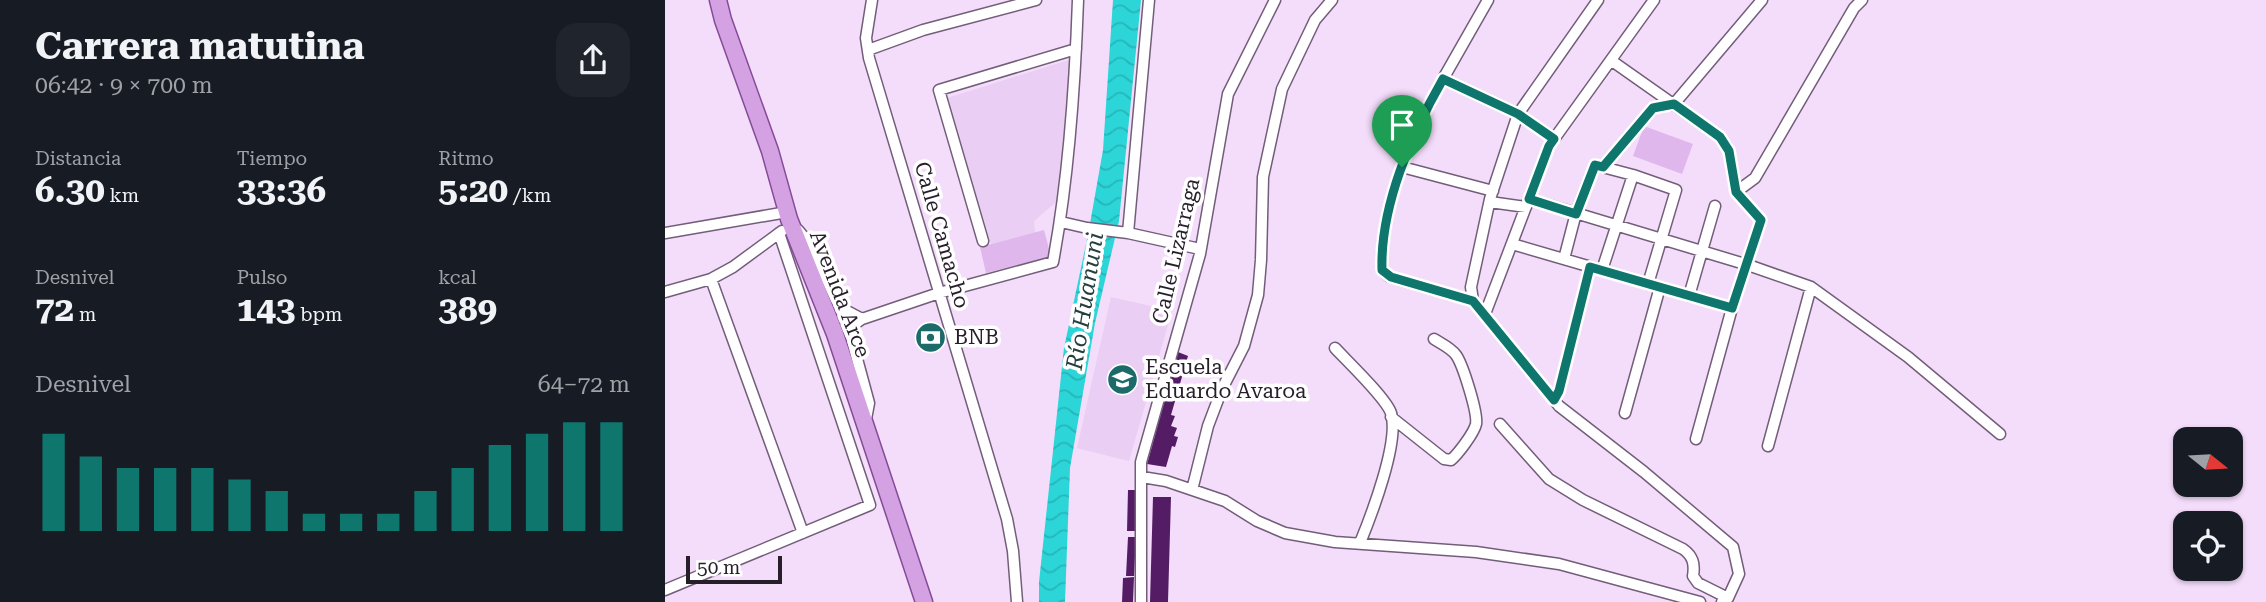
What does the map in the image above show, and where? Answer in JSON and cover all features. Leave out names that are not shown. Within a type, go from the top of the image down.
[{"type":"main road","name":"Avenida Arce","points":[[718,0],[770,151],[786,223],[835,334],[924,602]]},
{"type":"street","name":"Calle Camacho","points":[[872,0],[866,38],[868,50],[1007,519],[1013,551],[1017,602]]},
{"type":"street","points":[[868,50],[923,30],[1036,0]]},
{"type":"street","points":[[865,425],[869,403],[850,333],[852,326],[862,319],[939,293],[1053,262],[1061,222],[1078,0]]},
{"type":"street","points":[[1124,232],[1149,0]]},
{"type":"street","name":"Calle Lizarraga","points":[[1141,602],[1141,461],[1200,249],[1228,94],[1275,0]]},
{"type":"street","points":[[1192,490],[1208,426],[1222,389],[1244,346],[1258,295],[1263,177],[1282,89],[1315,20],[1332,0]]},
{"type":"street","points":[[1488,0],[1417,124],[1396,185],[1382,250],[1382,270],[1391,277],[1473,301],[1554,400],[1733,547],[1739,574],[1725,600],[1698,583],[1693,576],[1694,565],[1690,554],[1583,500],[1549,479],[1500,424]]},
{"type":"street","points":[[1473,301],[1471,287],[1490,202],[1518,114],[1598,0]]},
{"type":"street","points":[[1485,314],[1549,146],[1654,0]]},
{"type":"street","points":[[1603,167],[1653,108],[1674,104],[1762,0]]},
{"type":"street","points":[[1736,192],[1755,178],[1854,8],[1862,0]]},
{"type":"street","points":[[983,241],[939,90],[1076,49]]},
{"type":"street","points":[[1612,61],[1720,137],[1729,151],[1736,192],[1761,220],[1732,308],[1696,439]]},
{"type":"street","points":[[1443,79],[1518,114],[1554,139]]},
{"type":"street","points":[[1564,259],[1576,214],[1595,165],[1633,175],[1675,190],[1648,284]]},
{"type":"street","points":[[1402,167],[1493,191]]},
{"type":"street","points":[[1602,270],[1633,175]]},
{"type":"street","points":[[1490,202],[1527,203],[1576,214],[1748,265],[1811,287],[1909,357],[2000,434]]},
{"type":"street","points":[[1689,296],[1715,206]]},
{"type":"street","points":[[1061,222],[1124,232],[1200,249]]},
{"type":"street","points":[[665,292],[711,279],[733,267],[786,223]]},
{"type":"street","points":[[665,590],[870,505],[786,223]]},
{"type":"street","points":[[665,233],[786,223],[811,247],[843,309],[862,319]]},
{"type":"street","points":[[1512,244],[1732,308]]},
{"type":"street","points":[[1554,400],[1559,391],[1590,267]]},
{"type":"street","points":[[711,279],[803,533]]},
{"type":"street","points":[[1625,413],[1660,287]]},
{"type":"street","points":[[1768,446],[1811,287]]},
{"type":"street","points":[[1391,417],[1444,459],[1451,460],[1476,424],[1475,409],[1457,356],[1434,339]]},
{"type":"street","points":[[1335,348],[1384,403],[1391,417],[1388,454],[1375,503],[1360,544]]},
{"type":"street","points":[[1142,477],[1225,501],[1257,521],[1285,533],[1360,544],[1476,552],[1559,564],[1700,602]]},
{"type":"shaded area","points":[[1072,59],[1056,202],[1034,221],[1035,233],[991,244],[947,98]]},
{"type":"shaded area","points":[[1644,126],[1693,144],[1682,174],[1633,156]]},
{"type":"shaded area","points":[[1044,230],[1051,256],[986,273],[980,247]]},
{"type":"shaded area","name":"Escuela Eduardo Avaroa","points":[[1111,297],[1172,311],[1129,461],[1077,448]]},
{"type":"water","name":"Río Huanuni","points":[[1113,0],[1141,0],[1119,221],[1095,323],[1070,468],[1065,602],[1039,602],[1064,348],[1103,150]]},
{"type":"building","points":[[1178,352],[1188,356],[1171,415],[1175,416],[1171,426],[1177,428],[1174,436],[1178,437],[1175,447],[1172,446],[1166,467],[1147,464]]},
{"type":"building","points":[[1128,490],[1137,490],[1136,531],[1127,531]]},
{"type":"building","points":[[1153,497],[1171,497],[1168,602],[1150,602]]},
{"type":"building","points":[[1128,537],[1136,537],[1134,576],[1126,576]]},
{"type":"building","points":[[1134,577],[1133,602],[1122,602],[1123,578]]},
{"type":"place","name":"BNB","points":[[931,337]]},
{"type":"place","name":"Escuela Eduardo Avaroa","points":[[1122,379]]},
{"type":"route","points":[[1443,79],[1518,114],[1554,139],[1529,199],[1576,214],[1595,165],[1603,167],[1653,108],[1674,104],[1720,137],[1729,151],[1736,192],[1761,220],[1732,308],[1590,267],[1559,391],[1554,400],[1473,301],[1391,277],[1382,270],[1382,250],[1402,167],[1417,124],[1443,79]]}]
